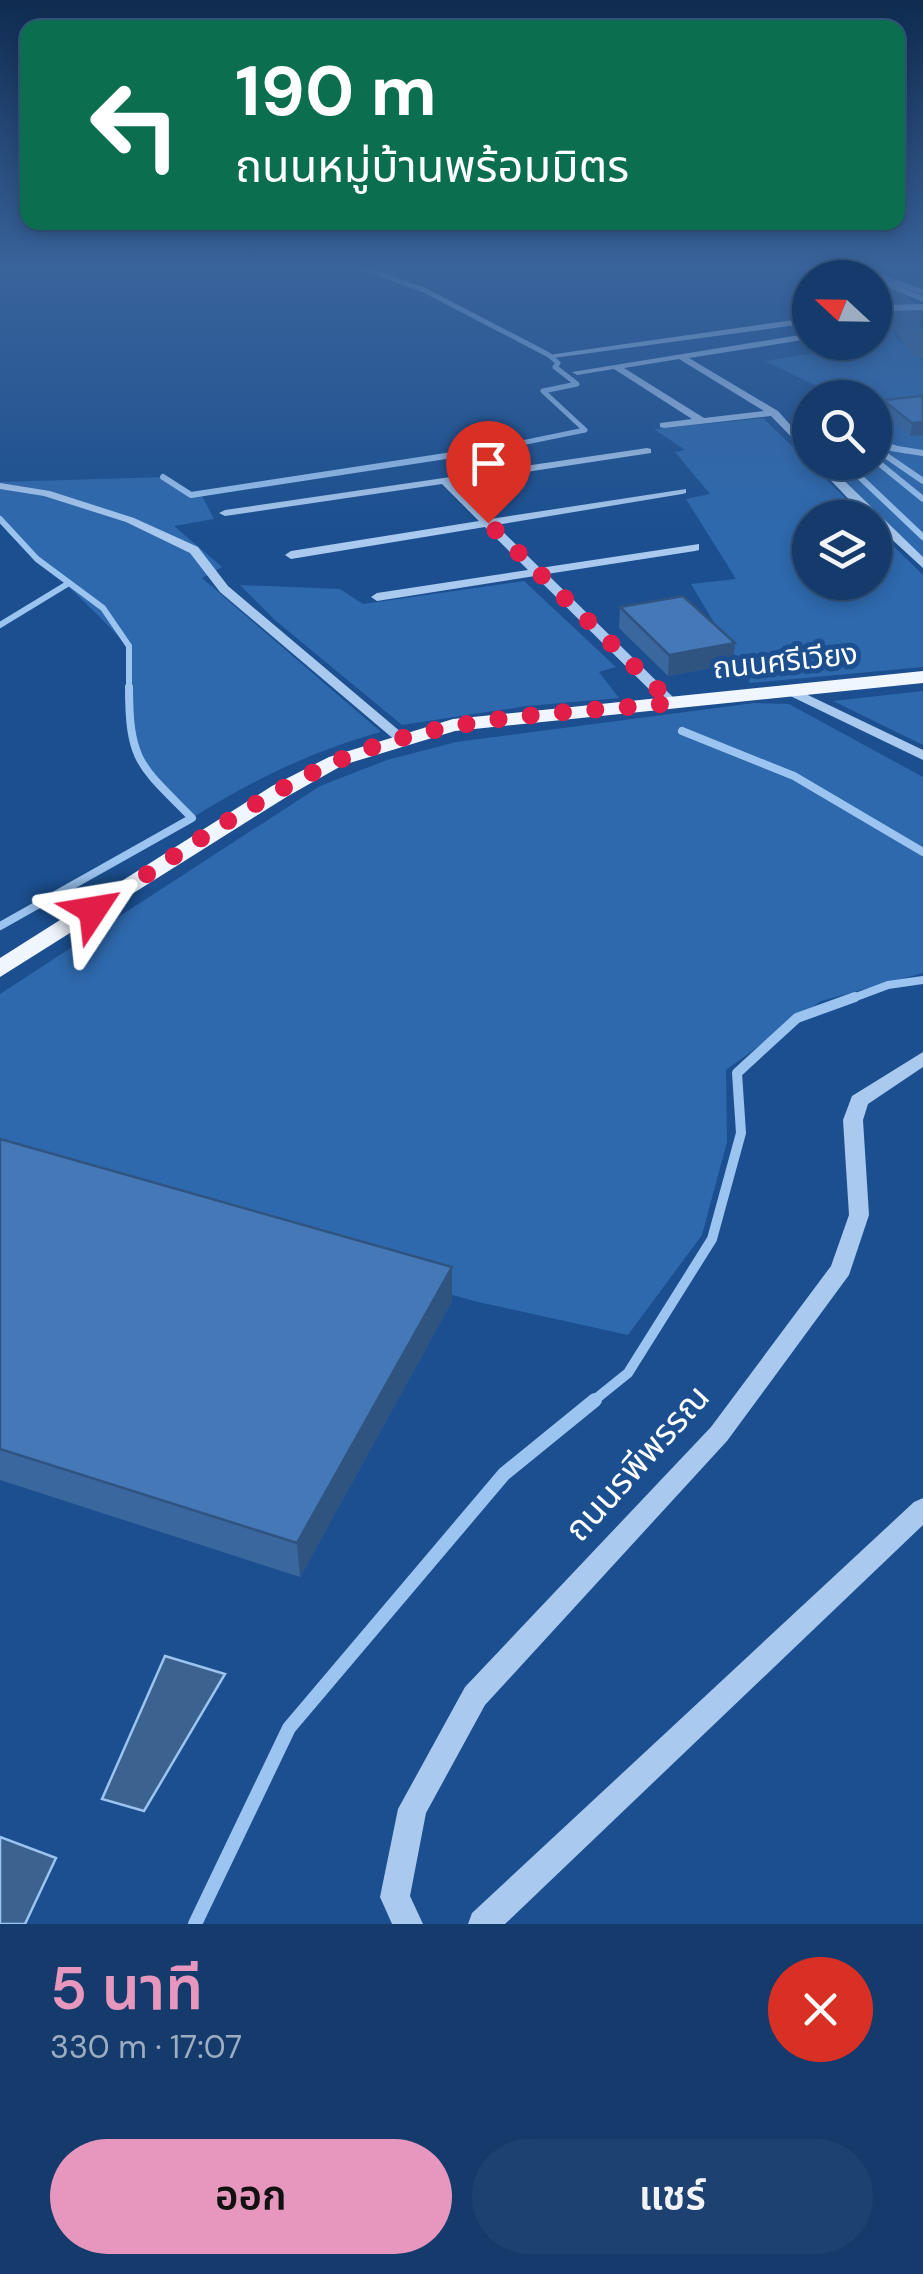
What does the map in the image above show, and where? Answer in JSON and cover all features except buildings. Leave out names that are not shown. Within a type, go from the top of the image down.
[{"type":"main road","name":"ถนนศรีเวียง","points":[[0,969],[280,790],[336,762],[401,738],[453,725],[923,677]]},
{"type":"street","points":[[577,372],[681,356],[774,412],[792,433]]},
{"type":"street","points":[[615,366],[702,420]]},
{"type":"street","points":[[664,425],[774,412]]},
{"type":"street","points":[[225,514],[647,451]]},
{"type":"street","points":[[836,480],[857,500]]},
{"type":"street","points":[[445,481],[672,703]]},
{"type":"street","points":[[0,486],[46,493],[130,520],[194,550],[224,589],[401,738]]},
{"type":"street","points":[[291,555],[682,491]]},
{"type":"street","points":[[892,534],[923,564]]},
{"type":"street","points":[[377,597],[695,547]]},
{"type":"street","points":[[788,690],[923,756]]},
{"type":"street","name":"ถนนรพีพรรณ","points":[[408,1924],[395,1897],[412,1809],[475,1696],[718,1434],[841,1270],[859,1215],[853,1120],[860,1101],[923,1058]]},
{"type":"street","points":[[483,1924],[923,1509]]},
{"type":"shaded area","points":[[892,356],[918,356],[923,360],[923,560],[892,531],[892,500],[860,500],[840,480],[892,480],[892,380],[805,380],[765,361],[792,357],[792,360],[892,360]]},
{"type":"shaded area","points":[[763,418],[792,446],[792,480],[827,480],[847,500],[792,500],[792,600],[892,600],[892,545],[923,575],[923,667],[750,683],[691,584],[736,579],[686,499],[710,494],[675,452],[685,450],[654,429]]},
{"type":"shaded area","points":[[163,477],[191,495],[202,496],[214,519],[174,526],[222,567],[202,578],[381,732],[284,768],[192,818],[141,766],[129,731],[128,646],[0,516],[0,482]]},
{"type":"shaded area","points":[[524,581],[616,667],[599,672],[619,698],[527,706],[402,725],[276,621],[240,585],[340,589],[363,604]]},
{"type":"shaded area","points":[[923,691],[923,745],[833,701]]},
{"type":"shaded area","points":[[754,703],[789,704],[923,777],[923,973],[821,1001],[726,1070],[727,1142],[702,1235],[628,1335],[478,1302],[0,1170],[0,994],[320,786],[387,760],[456,742]]},
{"type":"shaded area","points":[[165,1656],[225,1674],[144,1811],[102,1799]]},
{"type":"shaded area","points":[[0,1837],[56,1858],[25,1924],[0,1924]]},
{"type":"waterway","points":[[493,449],[585,430],[543,391],[577,384],[555,367],[558,363],[550,356]]},
{"type":"waterway","points":[[892,447],[900,449]]},
{"type":"waterway","points":[[493,449],[498,448]]},
{"type":"waterway","points":[[892,448],[900,449]]},
{"type":"waterway","points":[[163,477],[191,495],[493,449]]},
{"type":"waterway","points":[[482,451],[493,449]]},
{"type":"waterway","points":[[900,449],[923,453]]},
{"type":"waterway","points":[[900,449],[905,451]]},
{"type":"waterway","points":[[892,460],[923,481]]},
{"type":"waterway","points":[[892,474],[923,499]]},
{"type":"waterway","points":[[863,480],[923,537]]},
{"type":"waterway","points":[[0,519],[37,559],[103,608],[129,646],[129,687]]},
{"type":"waterway","points":[[0,625],[69,583]]},
{"type":"waterway","points":[[0,926],[192,818],[141,762],[132,732],[129,687]]},
{"type":"waterway","points":[[682,731],[794,776],[923,852]]},
{"type":"waterway","points":[[848,1000],[888,985],[923,980]]},
{"type":"waterway","points":[[592,1402],[628,1373],[712,1239],[741,1133],[737,1073],[797,1018],[855,997]]},
{"type":"waterway","points":[[195,1924],[289,1728],[504,1474],[595,1400]]},
{"type":"route","points":[[93,910],[280,790],[336,762],[401,738],[453,725],[672,703],[488,523]]}]
